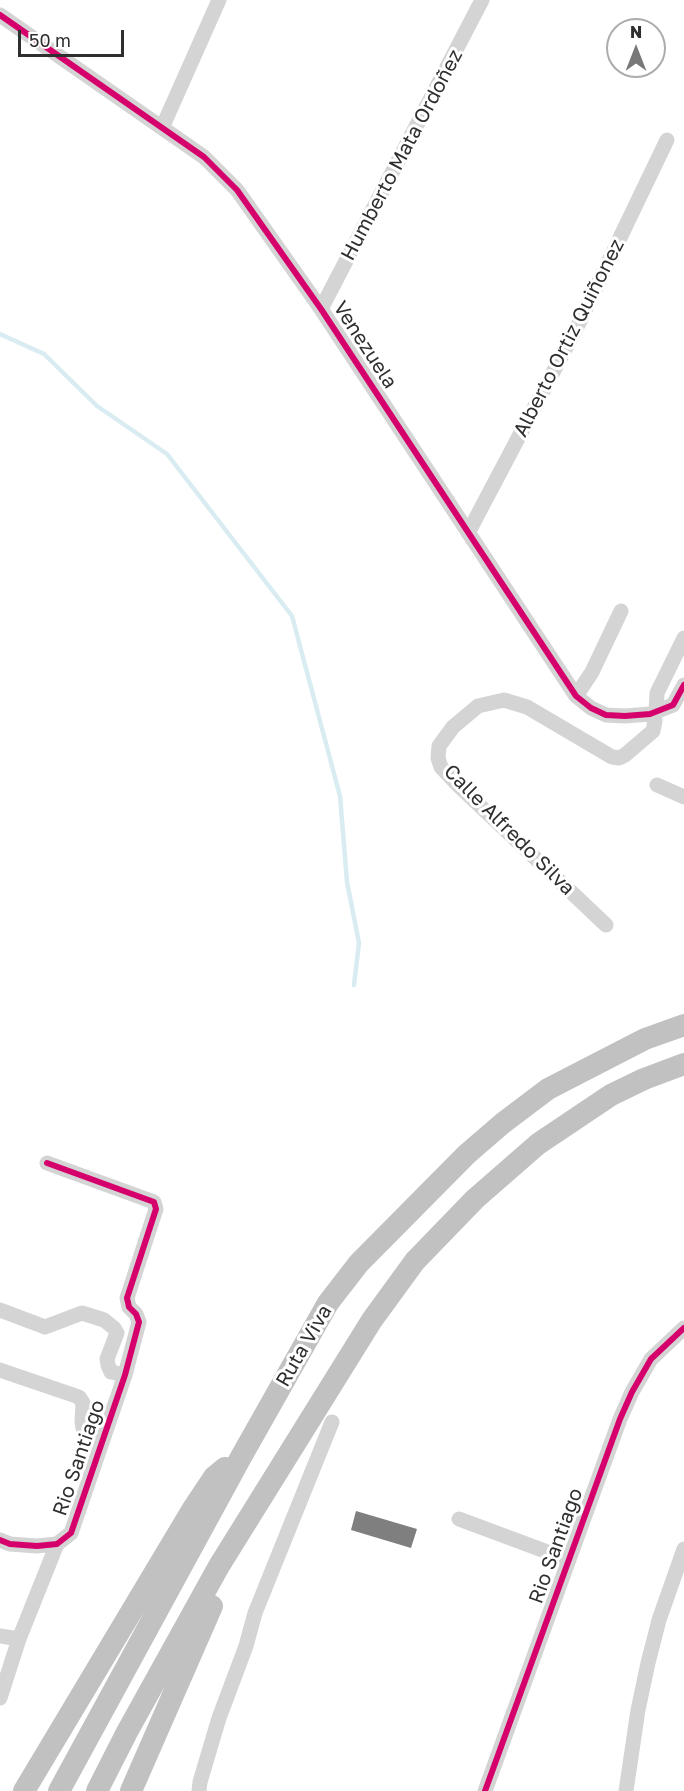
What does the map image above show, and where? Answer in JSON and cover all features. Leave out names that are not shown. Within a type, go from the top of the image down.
[{"type":"highway","name":"Ruta Viva","points":[[59,1791],[241,1457],[328,1303],[359,1263],[432,1187],[503,1124],[548,1089],[645,1039],[684,1025]]},
{"type":"highway","points":[[97,1791],[219,1566],[372,1320],[415,1261],[475,1198],[538,1144],[611,1095],[644,1079],[684,1064]]},
{"type":"highway","points":[[24,1791],[194,1507],[219,1472],[241,1457]]},
{"type":"highway","points":[[131,1791],[210,1609],[216,1592],[219,1566]]},
{"type":"street","points":[[162,128],[219,0]]},
{"type":"street","name":"Humberto Mata Ordoñez","points":[[321,309],[482,0]]},
{"type":"street","name":"Venezuela","points":[[0,15],[204,157],[237,190],[321,309],[576,696],[591,708],[606,715],[626,716],[653,713]]},
{"type":"street","name":"Alberto Ortiz Quiñonez","points":[[468,533],[580,321],[667,140]]},
{"type":"street","points":[[576,696],[592,672],[621,611]]},
{"type":"street","points":[[653,713],[657,693],[683,641]]},
{"type":"street","points":[[653,713],[673,705],[684,685]]},
{"type":"street","name":"Calle Alfredo Silva","points":[[606,925],[441,767],[438,758],[439,746],[453,727],[478,706],[504,700],[527,708],[612,757],[619,758],[653,731],[655,721],[653,713]]},
{"type":"street","points":[[657,785],[684,797]]},
{"type":"street","name":"Rio Santiago","points":[[0,1540],[10,1544],[57,1544],[71,1533],[125,1375],[139,1322],[136,1314],[129,1307],[127,1298],[156,1209],[154,1202],[46,1163]]},
{"type":"street","points":[[0,1310],[45,1327],[82,1313],[104,1320],[117,1333],[107,1359],[108,1365],[111,1372],[125,1375]]},
{"type":"street","name":"Rio Santiago","points":[[485,1791],[632,1392],[651,1359],[684,1328]]},
{"type":"street","points":[[0,1370],[79,1397],[83,1403],[83,1428],[103,1439]]},
{"type":"street","points":[[199,1791],[219,1718],[246,1646],[255,1613],[332,1422]]},
{"type":"street","points":[[459,1518],[569,1560]]},
{"type":"street","points":[[0,1698],[19,1639],[57,1544]]},
{"type":"street","points":[[626,1791],[648,1663],[659,1620],[684,1549]]},
{"type":"street","points":[[0,1636],[19,1639]]},
{"type":"building","points":[[356,1511],[417,1529],[411,1548],[351,1530]]},
{"type":"waterway","points":[[0,334],[44,354],[97,406],[167,454],[292,616],[340,796],[347,882],[359,943],[354,985]]},
{"type":"cycle path","points":[[0,15],[204,157],[237,190],[321,309],[576,696],[591,708],[606,715],[650,714],[673,705],[684,685]]},
{"type":"cycle path","points":[[0,1540],[10,1544],[37,1546],[57,1544],[71,1533],[125,1375],[139,1322],[136,1314],[129,1307],[127,1298],[156,1209],[154,1202],[47,1163]]},
{"type":"cycle path","points":[[485,1791],[620,1419],[651,1359],[684,1328]]}]
